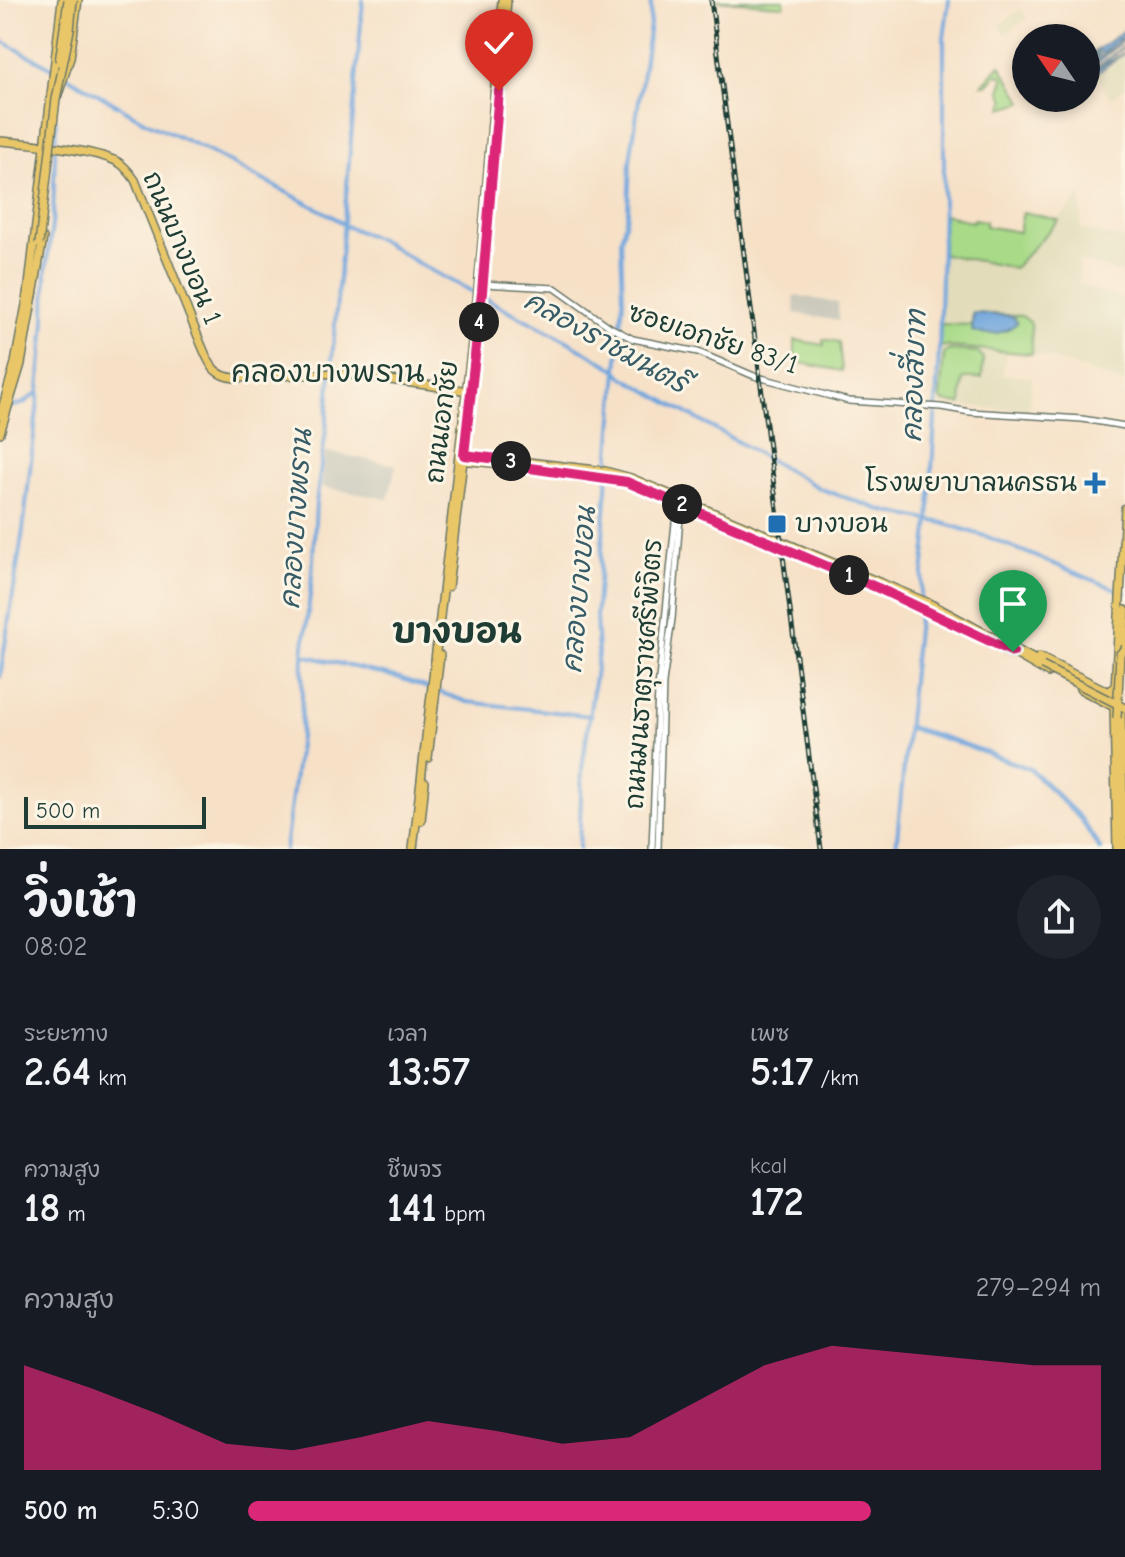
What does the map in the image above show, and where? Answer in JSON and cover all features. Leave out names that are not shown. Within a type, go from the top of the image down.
[{"type":"highway","points":[[1122,608],[1124,644],[1120,758],[1123,849]]},
{"type":"main road","points":[[52,147],[52,85],[70,0]]},
{"type":"main road","points":[[31,295],[58,94],[67,69],[70,0]]},
{"type":"main road","points":[[0,433],[24,348],[51,113],[70,0]]},
{"type":"main road","name":"ถนนเอกชัย","points":[[416,849],[480,293],[504,0]]},
{"type":"main road","points":[[0,141],[52,147]]},
{"type":"main road","name":"ถนนบางบอน 1","points":[[52,147],[111,159],[132,175],[201,344],[216,373],[235,378],[331,373],[468,392]]},
{"type":"main road","points":[[461,457],[607,474],[680,501],[866,579],[980,629],[1110,692],[1114,687]]},
{"type":"main road","points":[[1117,849],[1114,687],[1122,608],[1125,508]]},
{"type":"main road","points":[[919,602],[1125,706]]},
{"type":"main road","points":[[980,629],[1043,665]]},
{"type":"main road","points":[[987,638],[1114,707]]},
{"type":"main road","points":[[1116,818],[1117,718],[1120,654],[1124,644]]},
{"type":"main road","points":[[1097,698],[1101,687]]},
{"type":"street","name":"ซอยเอกชัย 83/1","points":[[480,293],[555,288],[614,329],[638,340],[695,351],[754,376],[845,400],[1125,424]]},
{"type":"street","name":"ถนนมนธาตุราชศรีพิจิตร","points":[[655,849],[663,679],[672,619],[680,501]]},
{"type":"shaded area","points":[[1021,9],[1027,18],[1019,24],[1012,24],[1012,29],[1005,34],[999,25]]},
{"type":"shaded area","points":[[1125,54],[1125,87],[1110,99],[1100,81],[1100,73]]},
{"type":"shaded area","points":[[1081,195],[1081,230],[1125,239],[1125,274],[1079,261],[1079,284],[1125,300],[1125,383],[1032,354],[1031,323],[1022,316],[974,313],[972,325],[941,324],[943,254],[1014,267]]},
{"type":"shaded area","points":[[794,295],[838,303],[839,321],[795,313]]},
{"type":"shaded area","points":[[940,346],[1006,353],[1003,375],[1032,377],[1029,410],[937,404]]},
{"type":"shaded area","points":[[326,452],[396,465],[388,499],[321,487]]},
{"type":"green space","points":[[716,0],[784,0],[784,6]]},
{"type":"green space","points":[[1000,65],[1012,84],[1012,105],[1002,108],[1005,100],[1000,90],[1004,79],[1001,75],[982,85]]},
{"type":"green space","points":[[1023,212],[1059,220],[1014,268],[943,254],[944,214],[973,222],[974,219],[985,221],[985,226],[1019,232]]},
{"type":"green space","points":[[973,313],[1022,316],[1031,323],[1032,354],[940,346],[941,324],[972,325]]},
{"type":"green space","points":[[823,339],[839,342],[842,371],[795,362],[795,340],[824,345]]},
{"type":"green space","points":[[949,350],[978,352],[983,358],[982,378],[963,378],[961,404],[944,402],[940,397],[944,354]]},
{"type":"water","points":[[1125,30],[1125,34],[1102,53],[1100,48]]},
{"type":"water","points":[[1125,52],[1100,71],[1100,68]]},
{"type":"water","points":[[973,313],[1013,316],[1017,323],[996,333],[978,333],[972,331]]},
{"type":"waterway","name":"คลองบางพราน","points":[[285,849],[301,729],[303,655],[363,0]]},
{"type":"waterway","name":"คลองบางบอน","points":[[579,849],[582,769],[598,654],[596,617],[623,300],[621,240],[628,211],[630,161],[651,0]]},
{"type":"waterway","name":"คลองสี่บาท","points":[[920,600],[929,520],[939,350],[944,38],[949,0]]},
{"type":"waterway","name":"คลองราชมนตรี","points":[[0,40],[54,69]]},
{"type":"waterway","name":"คลองราชมนตรี","points":[[65,75],[144,121],[332,216],[345,226],[381,240],[421,265],[567,341],[617,370],[623,377],[821,489],[884,511],[943,523],[988,537],[1125,593]]},
{"type":"waterway","points":[[0,677],[23,530],[38,401],[46,269],[53,217],[56,121]]},
{"type":"waterway","points":[[9,407],[22,404],[39,392]]},
{"type":"waterway","name":"คลองสี่บาท","points":[[896,849],[919,608]]},
{"type":"waterway","points":[[303,655],[400,678],[467,702],[591,716]]},
{"type":"waterway","points":[[908,727],[1030,769],[1081,819],[1100,849]]},
{"type":"railway","points":[[711,0],[821,849]]},
{"type":"place","name":"โรงพยาบาลนครธน","points":[[1095,483]]},
{"type":"place","name":"บางบอน","points":[[777,524]]},
{"type":"district","name":"คลองบางพราน","points":[[328,372]]},
{"type":"district","name":"บางบอน","points":[[457,632]]},
{"type":"route","points":[[499,91],[464,455],[516,461],[516,466],[627,482],[878,588],[1013,652]]}]
